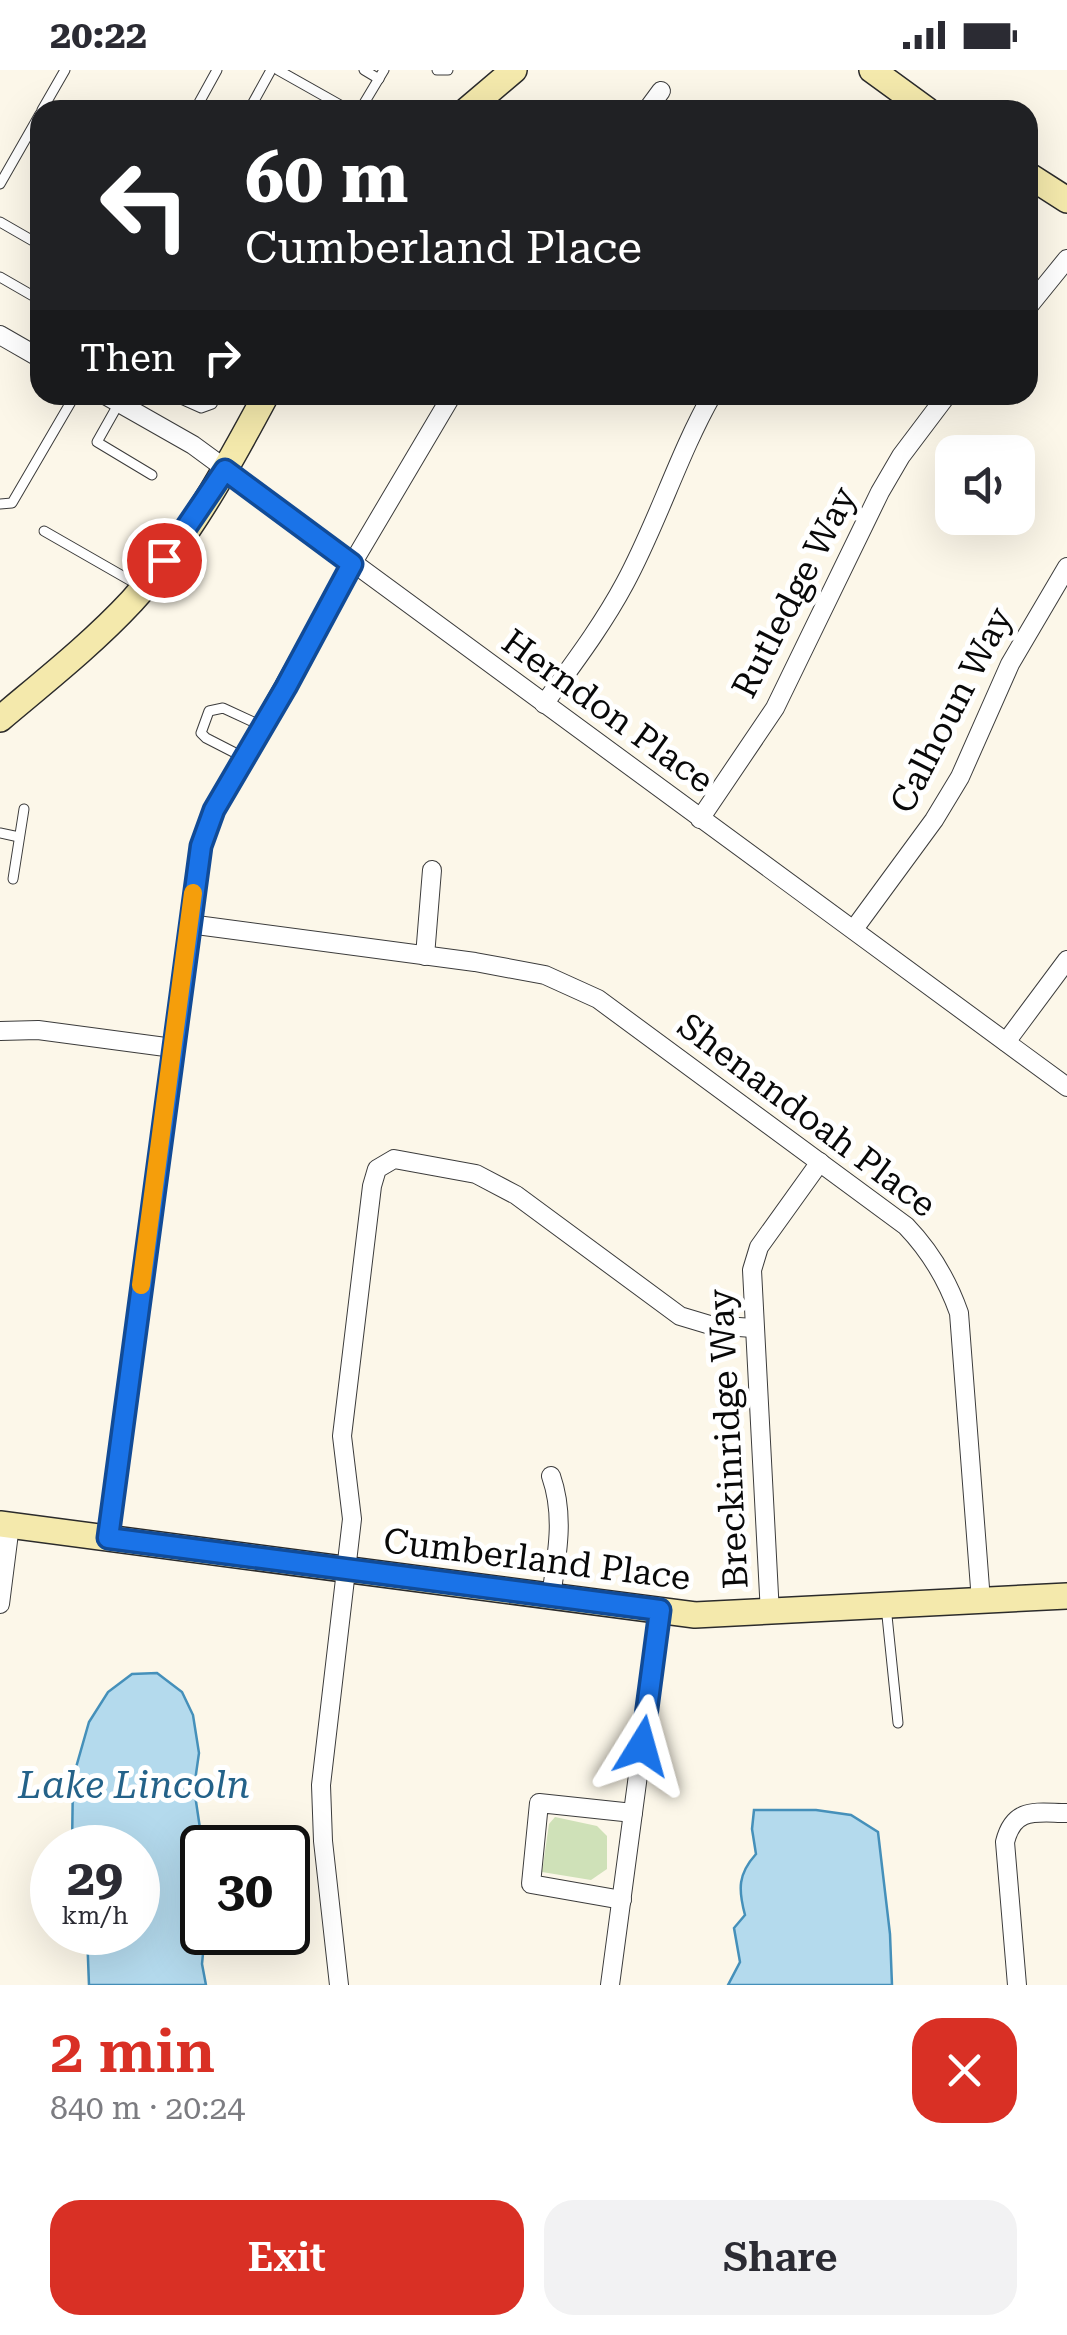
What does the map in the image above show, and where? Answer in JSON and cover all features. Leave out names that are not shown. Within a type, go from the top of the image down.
[{"type":"street","points":[[479,100],[514,70]]},
{"type":"street","points":[[872,70],[913,100]]},
{"type":"street","points":[[654,100],[661,91]]},
{"type":"street","points":[[1038,182],[1067,200]]},
{"type":"street","points":[[1038,295],[1067,259]]},
{"type":"street","points":[[0,335],[30,352]]},
{"type":"street","name":"Herndon Place","points":[[122,405],[192,446],[1067,1087]]},
{"type":"street","points":[[0,719],[72,658],[142,588],[225,470],[261,405]]},
{"type":"street","points":[[108,1538],[195,876],[206,828],[352,564],[446,405]]},
{"type":"street","points":[[544,704],[600,626],[626,580],[707,405]]},
{"type":"street","name":"Rutledge Way","points":[[700,819],[775,708],[880,492],[939,405]]},
{"type":"street","name":"Calhoun Way","points":[[854,929],[943,806],[1010,664],[1067,567]]},
{"type":"street","points":[[424,956],[432,870]]},
{"type":"street","name":"Shenandoah Place","points":[[190,924],[545,975],[598,999],[906,1226],[934,1258],[950,1288],[964,1336],[980,1600]]},
{"type":"street","points":[[1006,1042],[1067,960]]},
{"type":"street","points":[[0,1031],[38,1030],[172,1048]]},
{"type":"street","points":[[339,1985],[323,1842],[321,1786],[352,1519],[344,1462],[344,1416],[374,1174],[382,1164],[402,1158],[476,1174],[498,1184],[680,1316],[710,1325],[753,1328]]},
{"type":"street","name":"Breckinridge Way","points":[[770,1614],[752,1270],[759,1247],[820,1162]]},
{"type":"street","points":[[551,1476],[558,1495],[560,1524],[551,1596]]},
{"type":"street","points":[[0,1604],[5,1525]]},
{"type":"street","name":"Cumberland Place","points":[[5,1525],[715,1616],[1067,1596]]},
{"type":"street","points":[[610,1985],[660,1610]]},
{"type":"street","points":[[622,1900],[531,1884],[539,1802],[633,1814]]},
{"type":"street","points":[[1017,1985],[1005,1842],[1012,1824],[1028,1814],[1067,1813]]},
{"type":"lane","points":[[48,100],[65,70]]},
{"type":"lane","points":[[200,100],[217,70]]},
{"type":"lane","points":[[255,100],[274,70],[330,100]]},
{"type":"lane","points":[[364,70],[382,74],[366,100]]},
{"type":"lane","points":[[436,70],[448,70]]},
{"type":"lane","points":[[0,184],[30,131]]},
{"type":"lane","points":[[0,222],[30,239]]},
{"type":"lane","points":[[0,277],[30,294]]},
{"type":"lane","points":[[0,504],[12,504],[69,405]]},
{"type":"lane","points":[[110,405],[96,442],[152,475]]},
{"type":"lane","points":[[44,530],[142,588]]},
{"type":"lane","points":[[245,758],[206,738],[201,733],[203,721],[214,708],[223,708],[263,727]]},
{"type":"lane","points":[[13,879],[24,809]]},
{"type":"lane","points":[[0,833],[19,837]]},
{"type":"lane","points":[[886,1606],[898,1723]]},
{"type":"green space","points":[[555,1817],[597,1826],[607,1836],[607,1869],[591,1880],[542,1872],[549,1824]]},
{"type":"water","name":"Lake Lincoln","points":[[157,1673],[182,1692],[193,1715],[199,1753],[194,1788],[200,1825],[180,1825],[180,1955],[203,1955],[206,1985],[89,1985],[88,1955],[160,1955],[160,1825],[72,1825],[73,1778],[89,1722],[108,1692],[132,1674]]},
{"type":"water","points":[[754,1810],[816,1810],[851,1815],[878,1832],[892,1985],[728,1985],[740,1962],[734,1928],[745,1915],[741,1882],[756,1854]]},
{"type":"slow traffic","points":[[141,1285],[193,893]]},
{"type":"route","points":[[164,560],[225,470],[352,564],[214,810],[201,846],[108,1538],[660,1610],[642,1746]]}]
